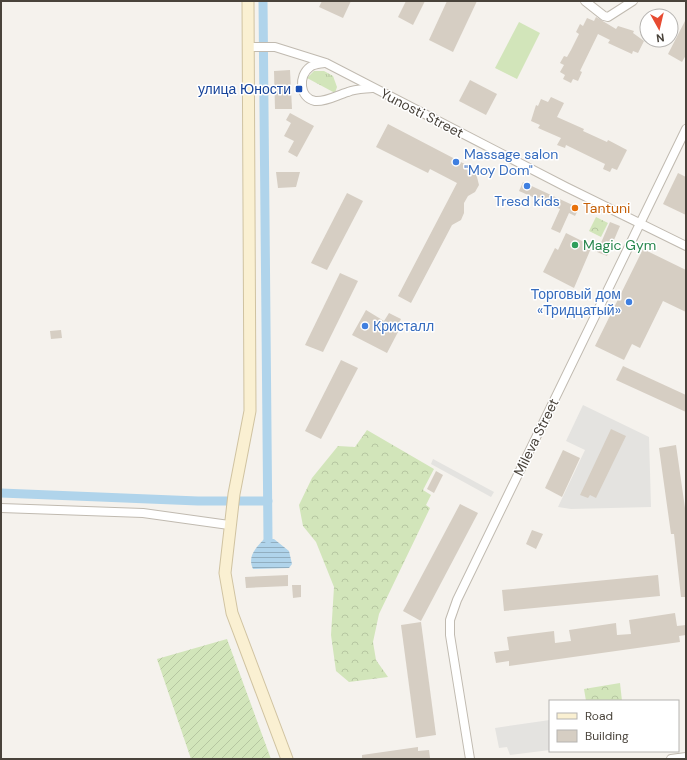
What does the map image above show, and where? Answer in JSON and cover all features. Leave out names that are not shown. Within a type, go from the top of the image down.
[{"type":"street","points":[[248,1],[251,47],[250,411],[229,525],[225,573],[232,613],[287,759]]},
{"type":"street","points":[[585,1],[604,16],[608,17],[633,1]]},
{"type":"street","name":"Yunosti Street","points":[[251,47],[272,46],[326,63],[566,187],[686,246]]},
{"type":"street","points":[[326,63],[310,67],[304,73],[301,86],[307,98],[314,101],[325,100],[348,91],[372,88]]},
{"type":"street","name":"Mileva Street","points":[[470,759],[450,635],[450,620],[457,600],[639,222],[686,129]]},
{"type":"street","points":[[1,508],[143,513],[229,525]]},
{"type":"street","points":[[671,759],[686,757]]},
{"type":"green space","points":[[519,22],[540,33],[517,79],[495,68]]},
{"type":"green space","points":[[314,71],[324,71],[333,76],[337,87],[335,93],[307,78]]},
{"type":"green space","points":[[596,217],[608,223],[601,237],[589,231]]},
{"type":"green space","points":[[367,430],[434,469],[423,490],[431,495],[426,505],[430,508],[379,614],[373,642],[376,660],[388,677],[349,682],[336,671],[331,635],[334,587],[316,542],[303,526],[299,505],[312,478],[338,446],[355,447]]},
{"type":"green space","points":[[227,639],[271,759],[191,759],[157,659]]},
{"type":"green space","points":[[620,683],[622,700],[586,700],[584,689]]},
{"type":"shaded area","points":[[583,405],[649,437],[651,507],[571,509],[558,507],[585,450],[566,441]]},
{"type":"shaded area","points":[[433,459],[494,492],[491,497],[431,464]]},
{"type":"shaded area","points":[[549,720],[549,750],[510,755],[507,747],[499,748],[495,728]]},
{"type":"water","points":[[264,539],[274,539],[289,551],[292,564],[289,568],[253,569],[251,560],[253,552]]},
{"type":"building","points":[[322,1],[351,1],[343,18],[319,7]]},
{"type":"building","points":[[406,1],[425,1],[413,25],[398,17]]},
{"type":"building","points":[[447,1],[477,1],[453,52],[429,40]]},
{"type":"building","points":[[596,17],[616,29],[618,26],[634,31],[633,33],[639,37],[639,48],[640,48],[638,53],[633,51],[632,54],[608,43],[610,40],[598,34],[580,71],[582,72],[578,81],[573,79],[571,83],[563,79],[565,75],[560,72],[564,65],[560,63],[564,56],[567,57],[571,50],[579,34],[576,32],[580,24],[583,26],[587,18],[594,21]]},
{"type":"building","points":[[686,19],[686,55],[682,62],[668,54],[671,48],[679,48],[679,33]]},
{"type":"building","points":[[290,70],[292,109],[275,109],[274,71]]},
{"type":"building","points":[[470,80],[497,94],[486,115],[459,101]]},
{"type":"building","points":[[551,97],[564,103],[557,117],[584,129],[583,131],[607,142],[608,140],[627,150],[617,170],[612,168],[610,172],[603,169],[605,164],[566,145],[565,148],[557,145],[561,138],[538,128],[540,125],[531,121],[536,105],[538,106],[541,99],[548,102]]},
{"type":"building","points":[[290,113],[314,126],[297,157],[288,152],[294,141],[284,136],[291,123],[286,120]]},
{"type":"building","points":[[388,124],[480,172],[477,177],[479,185],[475,192],[468,196],[464,203],[464,213],[461,220],[452,225],[411,303],[398,296],[457,183],[430,169],[428,173],[376,147]]},
{"type":"building","points":[[276,172],[300,172],[296,187],[278,188]]},
{"type":"building","points":[[678,173],[686,177],[686,215],[663,204]]},
{"type":"building","points":[[523,182],[579,208],[575,216],[569,213],[560,233],[551,229],[560,209],[519,191]]},
{"type":"building","points":[[347,193],[363,201],[327,270],[311,263]]},
{"type":"building","points":[[610,222],[620,226],[607,256],[597,252]]},
{"type":"building","points":[[566,233],[592,246],[574,288],[543,272],[555,248],[558,250]]},
{"type":"building","name":"Торговый дом «Тридцатый»","points":[[643,249],[686,270],[686,312],[663,301],[640,348],[632,344],[624,360],[595,346]]},
{"type":"building","points":[[340,273],[358,281],[323,352],[305,345]]},
{"type":"building","points":[[366,310],[384,321],[389,313],[401,319],[395,330],[398,332],[387,353],[352,335]]},
{"type":"building","points":[[61,330],[62,338],[51,339],[50,331]]},
{"type":"building","points":[[341,360],[358,368],[321,439],[305,431]]},
{"type":"building","points":[[623,366],[686,395],[686,412],[616,380]]},
{"type":"building","points":[[611,429],[626,436],[596,498],[590,495],[588,498],[580,495]]},
{"type":"building","points":[[676,445],[686,515],[686,597],[681,597],[674,534],[671,534],[659,448]]},
{"type":"building","points":[[563,450],[580,458],[562,497],[545,488]]},
{"type":"building","points":[[436,471],[443,475],[434,493],[427,489]]},
{"type":"building","points":[[460,504],[478,513],[421,621],[403,611]]},
{"type":"building","points":[[532,530],[543,534],[536,549],[526,544]]},
{"type":"building","points":[[288,575],[288,586],[246,588],[245,577]]},
{"type":"building","points":[[658,575],[660,596],[504,611],[502,590]]},
{"type":"building","points":[[292,585],[301,585],[301,597],[293,598]]},
{"type":"building","points":[[675,613],[677,626],[686,625],[686,635],[679,636],[680,642],[509,666],[509,661],[496,663],[494,652],[509,650],[507,637],[554,631],[555,643],[571,641],[569,630],[616,623],[617,635],[631,634],[629,620]]},
{"type":"building","points":[[421,622],[436,735],[416,738],[401,625]]},
{"type":"building","points":[[418,747],[418,751],[429,750],[430,758],[362,759],[362,755]]},
{"type":"waterway","points":[[263,1],[268,539]]},
{"type":"waterway","points":[[1,493],[198,501],[268,501]]},
{"type":"place","name":"улица Юности","points":[[299,89]]},
{"type":"place","name":"Massage salon \"Moy Dom\"","points":[[456,162]]},
{"type":"place","name":"Tresd kids","points":[[527,186]]},
{"type":"place","name":"Tantuni","points":[[575,208]]},
{"type":"place","name":"Magic Gym","points":[[575,245]]},
{"type":"place","name":"Торговый дом «Тридцатый»","points":[[629,302]]},
{"type":"place","name":"Кристалл","points":[[365,326]]}]
